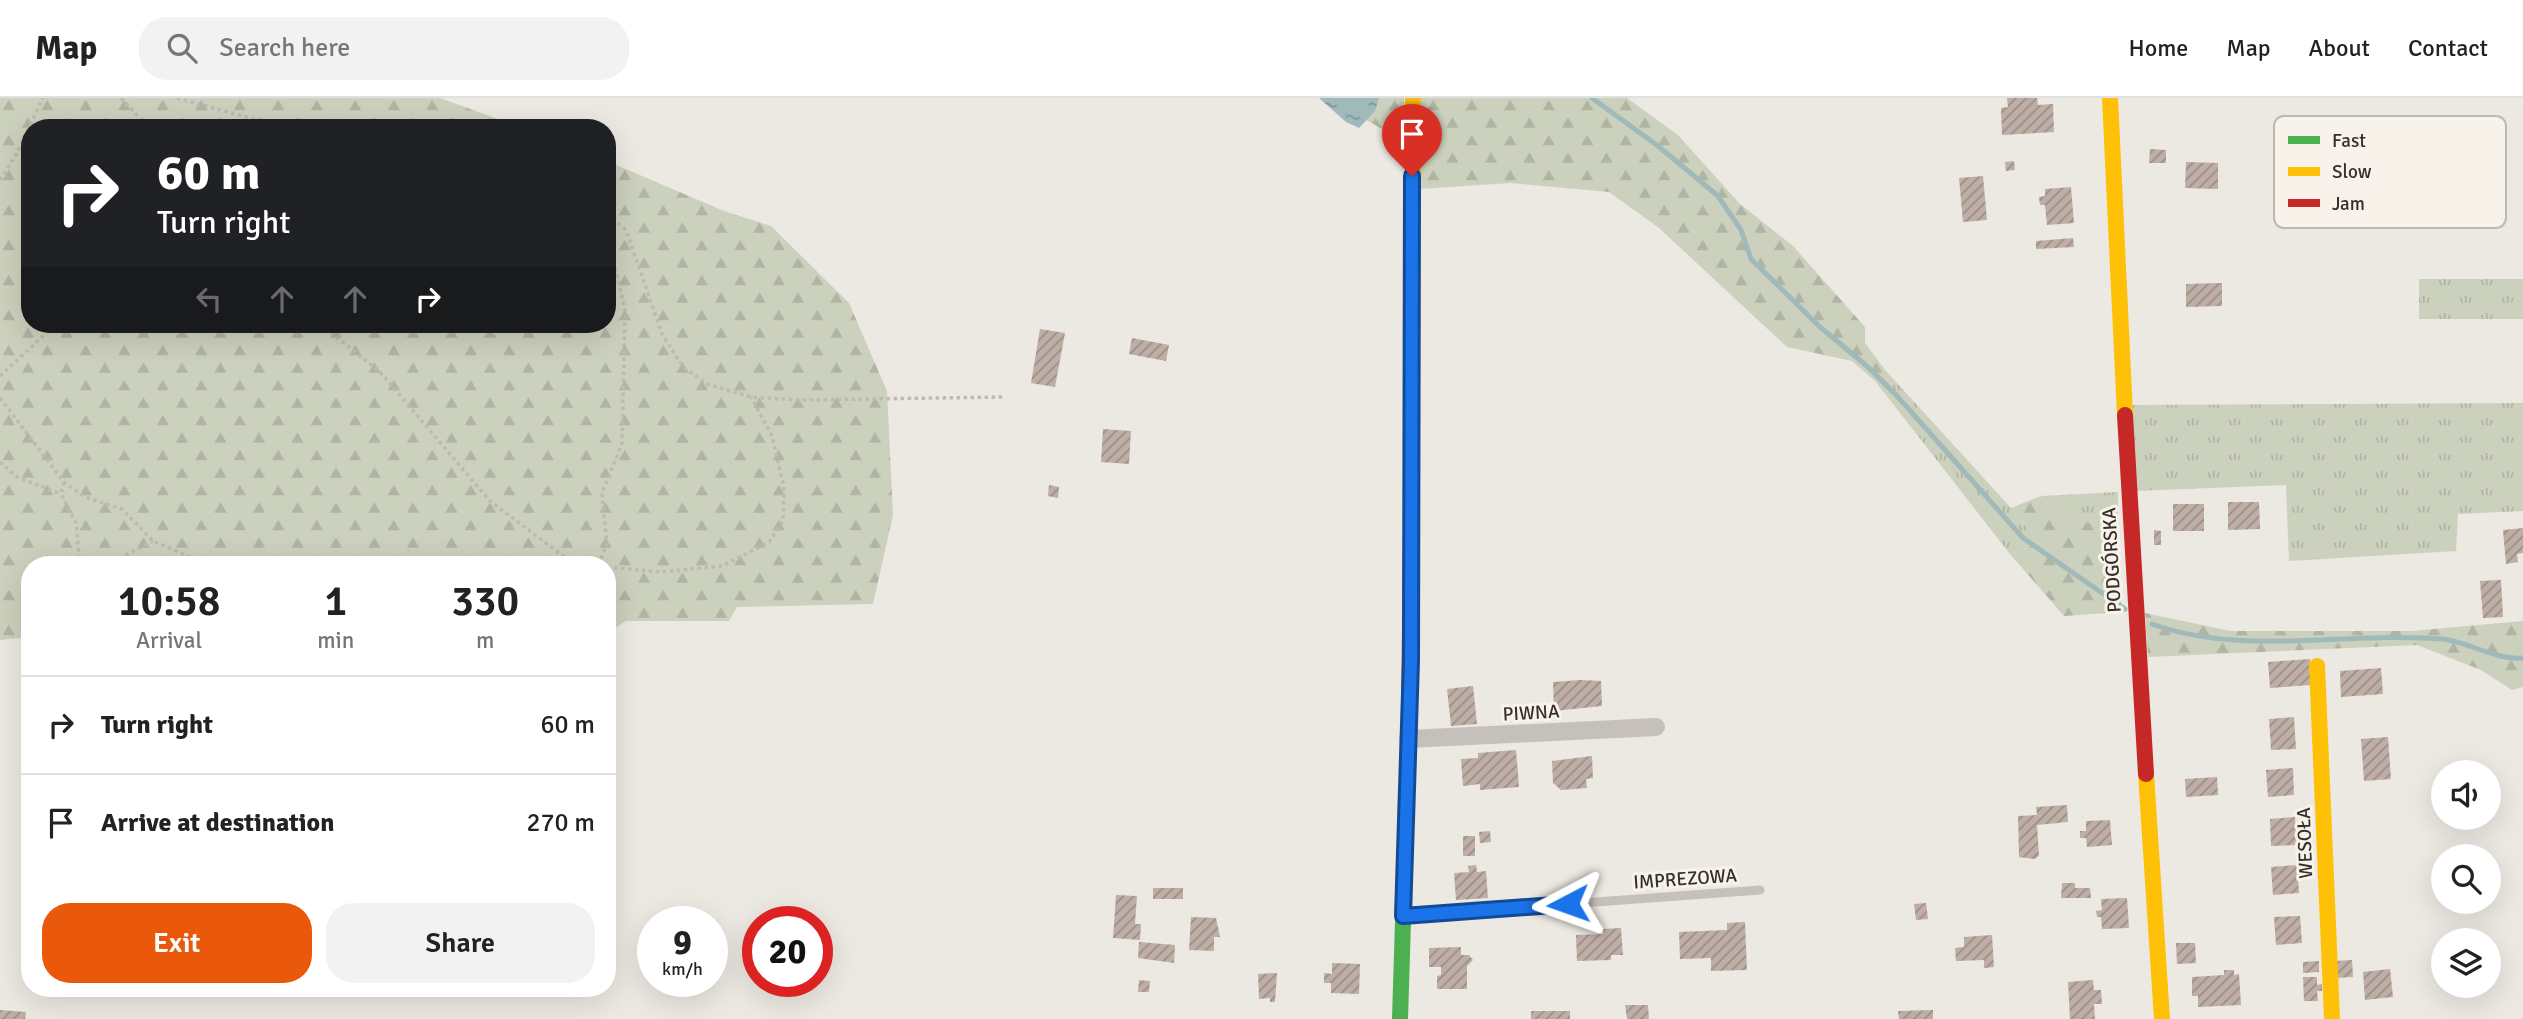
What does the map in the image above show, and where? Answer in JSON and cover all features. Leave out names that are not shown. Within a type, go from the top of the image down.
[{"type":"street","points":[[1400,1019],[1408,739],[1413,98]]},
{"type":"street","name":"PODGÓRSKA","points":[[2110,98],[2132,568],[2162,1019]]},
{"type":"street","name":"WESOŁA","points":[[2317,666],[2332,1019]]},
{"type":"street","name":"PIWNA","points":[[1408,739],[1656,727]]},
{"type":"lane","name":"IMPREZOWA","points":[[1403,916],[1760,890]]},
{"type":"path","points":[[33,119],[43,98]]},
{"type":"path","points":[[121,98],[141,119]]},
{"type":"path","points":[[177,98],[253,119]]},
{"type":"path","points":[[0,180],[21,144]]},
{"type":"path","points":[[616,222],[626,230],[662,334],[683,367],[707,384],[751,397],[798,400],[1003,397]]},
{"type":"path","points":[[602,556],[607,544],[602,493],[622,443],[625,310],[616,272]]},
{"type":"path","points":[[0,376],[46,333]]},
{"type":"path","points":[[331,333],[380,372],[490,501],[563,556]]},
{"type":"path","points":[[616,568],[661,572],[722,566],[769,542],[783,521],[784,488],[772,436],[751,397]]},
{"type":"path","points":[[0,398],[64,482],[85,497],[122,509],[153,541],[188,556]]},
{"type":"path","points":[[0,462],[17,477],[61,494]]},
{"type":"path","points":[[64,482],[61,494],[76,523],[78,556]]},
{"type":"path","points":[[124,556],[153,541]]},
{"type":"green space","points":[[0,98],[440,98],[497,119],[21,119],[21,333],[616,333],[616,165],[724,211],[771,226],[849,303],[887,391],[893,515],[873,604],[737,607],[729,621],[626,621],[616,627],[616,556],[21,556],[21,638],[0,640]]},
{"type":"green space","points":[[1328,98],[1404,98],[1404,131],[1382,129]]},
{"type":"green space","points":[[1421,98],[1627,98],[1678,135],[1740,204],[1793,246],[1865,327],[1865,343],[1886,371],[1875,381],[1852,361],[1787,347],[1659,228],[1609,192],[1511,183],[1419,189]]},
{"type":"green space","points":[[2419,279],[2523,279],[2523,319],[2419,319]]},
{"type":"green space","points":[[1886,371],[2011,508],[2039,543],[2010,554],[1875,381]]},
{"type":"green space","points":[[2523,403],[2523,511],[2458,514],[2456,551],[2289,561],[2286,485],[2135,491],[2129,405]]},
{"type":"green space","points":[[2118,492],[2118,533],[2087,522],[2063,524],[2041,496]]},
{"type":"green space","points":[[2041,496],[2063,524],[2087,522],[2118,533],[2122,612],[2064,616],[2010,554],[2039,543],[2011,508]]},
{"type":"green space","points":[[2145,613],[2230,631],[2412,631],[2523,621],[2523,687],[2512,690],[2481,670],[2417,645],[2148,657]]},
{"type":"water","points":[[1319,98],[1379,98],[1375,111],[1359,128],[1346,122]]},
{"type":"building","points":[[2007,98],[2037,98],[2038,105],[2053,104],[2054,132],[2002,135],[2001,108],[2008,107]]},
{"type":"building","points":[[2150,149],[2166,150],[2166,163],[2149,163]]},
{"type":"building","points":[[2014,161],[2015,170],[2006,171],[2005,162]]},
{"type":"building","points":[[2186,162],[2218,163],[2218,189],[2185,188]]},
{"type":"building","points":[[1983,176],[1987,220],[1963,222],[1959,178]]},
{"type":"building","points":[[2071,187],[2074,223],[2047,225],[2045,205],[2040,205],[2039,197],[2045,196],[2045,189]]},
{"type":"building","points":[[2073,238],[2074,247],[2036,249],[2036,241]]},
{"type":"building","points":[[2222,283],[2222,306],[2186,307],[2186,284]]},
{"type":"building","points":[[1040,329],[1065,333],[1055,387],[1031,383]]},
{"type":"building","points":[[1132,338],[1169,345],[1166,361],[1129,354]]},
{"type":"building","points":[[1103,429],[1131,431],[1129,464],[1101,462]]},
{"type":"building","points":[[1049,485],[1059,487],[1058,498],[1048,496]]},
{"type":"building","points":[[2228,502],[2259,502],[2260,529],[2228,530]]},
{"type":"building","points":[[2173,504],[2204,504],[2204,531],[2173,531]]},
{"type":"building","points":[[2523,528],[2523,553],[2517,554],[2518,562],[2506,564],[2503,530]]},
{"type":"building","points":[[2154,530],[2161,531],[2161,545],[2154,545]]},
{"type":"building","points":[[2501,580],[2503,617],[2483,618],[2480,581]]},
{"type":"building","points":[[2310,659],[2311,685],[2270,688],[2268,662]]},
{"type":"building","points":[[2381,668],[2383,694],[2341,697],[2340,671]]},
{"type":"building","points":[[1601,681],[1602,706],[1554,711],[1553,682]]},
{"type":"building","points":[[1473,686],[1477,724],[1451,726],[1447,689]]},
{"type":"building","points":[[2294,717],[2296,749],[2271,750],[2269,719]]},
{"type":"building","points":[[2388,737],[2391,779],[2364,781],[2361,739]]},
{"type":"building","points":[[1516,750],[1519,787],[1480,790],[1480,784],[1463,786],[1461,759],[1478,758],[1478,753]]},
{"type":"building","points":[[1592,756],[1593,778],[1586,779],[1587,788],[1561,790],[1553,783],[1552,761]]},
{"type":"building","points":[[2293,768],[2294,795],[2268,797],[2266,770]]},
{"type":"building","points":[[2217,777],[2218,795],[2186,797],[2185,779]]},
{"type":"building","points":[[2067,805],[2068,822],[2037,825],[2039,856],[2035,859],[2019,857],[2018,816],[2037,815],[2036,807]]},
{"type":"building","points":[[2295,817],[2297,845],[2271,846],[2270,819]]},
{"type":"building","points":[[2110,820],[2112,845],[2087,847],[2086,838],[2080,838],[2080,831],[2086,831],[2086,821]]},
{"type":"building","points":[[1490,831],[1491,842],[1480,843],[1479,832]]},
{"type":"building","points":[[1463,836],[1475,836],[1475,856],[1463,856]]},
{"type":"building","points":[[1476,865],[1477,872],[1486,871],[1488,898],[1456,900],[1454,873],[1469,872],[1468,866]]},
{"type":"building","points":[[2297,865],[2299,893],[2273,895],[2271,867]]},
{"type":"building","points":[[2062,883],[2075,883],[2075,888],[2090,888],[2091,898],[2061,898]]},
{"type":"building","points":[[1153,888],[1183,888],[1183,899],[1153,899]]},
{"type":"building","points":[[1116,895],[1137,896],[1135,924],[1141,924],[1140,940],[1113,938]]},
{"type":"building","points":[[2127,898],[2129,928],[2102,929],[2101,917],[2097,917],[2096,911],[2102,910],[2101,899]]},
{"type":"building","points":[[1926,903],[1928,919],[1916,920],[1914,904]]},
{"type":"building","points":[[2300,916],[2302,943],[2276,945],[2274,917]]},
{"type":"building","points":[[1191,917],[1216,918],[1220,937],[1214,937],[1214,951],[1189,950]]},
{"type":"building","points":[[1745,922],[1747,970],[1711,971],[1711,958],[1680,959],[1679,932],[1727,930],[1727,923]]},
{"type":"building","points":[[1621,928],[1623,955],[1611,955],[1611,960],[1577,961],[1576,935],[1603,934],[1603,929]]},
{"type":"building","points":[[1992,935],[1994,967],[1984,968],[1984,960],[1956,961],[1955,948],[1964,947],[1964,937]]},
{"type":"building","points":[[1139,942],[1175,945],[1174,963],[1138,958]]},
{"type":"building","points":[[2176,943],[2195,943],[2196,963],[2177,964]]},
{"type":"building","points":[[1461,947],[1461,955],[1469,955],[1473,960],[1467,966],[1467,989],[1437,989],[1437,976],[1441,975],[1441,967],[1429,967],[1429,948]]},
{"type":"building","points":[[2352,960],[2353,977],[2336,978],[2335,961]]},
{"type":"building","points":[[2319,961],[2319,972],[2303,973],[2303,962]]},
{"type":"building","points":[[1332,963],[1360,964],[1359,994],[1331,993],[1331,983],[1324,983],[1324,973],[1332,974]]},
{"type":"building","points":[[2390,969],[2393,997],[2365,1000],[2363,972]]},
{"type":"building","points":[[2224,970],[2234,970],[2234,975],[2239,974],[2241,1005],[2198,1007],[2198,996],[2192,996],[2192,977],[2224,975]]},
{"type":"building","points":[[1277,973],[1275,1002],[1270,1002],[1270,998],[1259,999],[1258,974]]},
{"type":"building","points":[[2303,977],[2317,977],[2317,985],[2322,984],[2322,991],[2317,991],[2318,1001],[2304,1001]]},
{"type":"building","points":[[1139,980],[1150,981],[1149,992],[1138,992]]},
{"type":"building","points":[[2093,980],[2094,990],[2101,990],[2102,1004],[2094,1004],[2095,1019],[2070,1019],[2068,982]]},
{"type":"building","points":[[1625,1005],[1648,1005],[1649,1019],[1627,1019]]},
{"type":"building","points":[[0,1010],[26,1012],[25,1019],[0,1019]]},
{"type":"building","points":[[1933,1010],[1933,1019],[1899,1019],[1898,1011]]},
{"type":"building","points":[[1531,1011],[1570,1011],[1570,1019],[1531,1019]]},
{"type":"waterway","points":[[1592,98],[1658,146],[1718,196],[1741,230],[1751,259],[1820,327],[1868,367],[1898,397],[2023,538],[2125,609]]},
{"type":"waterway","points":[[2152,624],[2187,634],[2260,641],[2407,637],[2443,639],[2493,654],[2523,658]]},
{"type":"traffic: fast","points":[[1400,1019],[1409,725]]},
{"type":"traffic: slow","points":[[1412,431],[1413,98]]},
{"type":"traffic: slow","points":[[2110,98],[2125,415]]},
{"type":"traffic: slow","points":[[2317,666],[2332,1019]]},
{"type":"traffic: slow","points":[[2146,774],[2162,1019]]},
{"type":"traffic: jam","points":[[2125,415],[2146,774]]},
{"type":"traffic: jam","points":[[1409,725],[1412,431]]},
{"type":"route","points":[[1412,176],[1411,661],[1403,916],[1568,904]]}]
